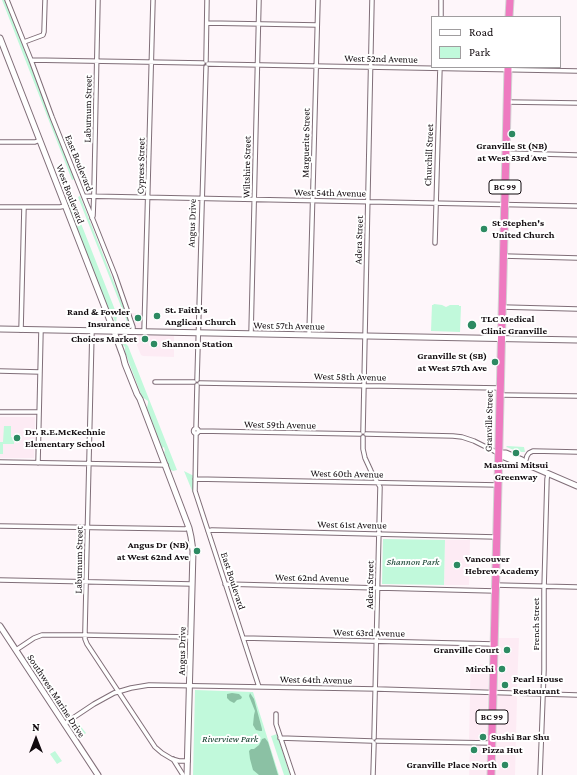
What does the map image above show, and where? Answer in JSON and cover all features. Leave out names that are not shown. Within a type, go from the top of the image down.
[{"type":"highway","points":[[509,16],[510,0]]},
{"type":"highway","name":"Granville Street","points":[[491,775],[508,68]]},
{"type":"street","name":"East Boulevard","points":[[7,0],[117,282],[133,327],[133,332]]},
{"type":"street","points":[[24,42],[43,35],[45,0]]},
{"type":"street","name":"Laburnum Street","points":[[92,218],[94,216],[98,0]]},
{"type":"street","name":"Cypress Street","points":[[144,332],[153,0]]},
{"type":"street","name":"Angus Drive","points":[[195,479],[207,0]]},
{"type":"street","name":"Wiltshire Street","points":[[251,334],[259,0]]},
{"type":"street","name":"Marguerite Street","points":[[309,335],[318,0]]},
{"type":"street","name":"Adera Street","points":[[372,0],[364,336],[366,339],[364,362],[363,449],[365,458],[380,487],[376,641],[377,691],[373,775]]},
{"type":"street","points":[[441,0],[441,16]]},
{"type":"street","points":[[207,23],[317,25]]},
{"type":"street","name":"West Boulevard","points":[[0,38],[125,364],[166,465],[189,528]]},
{"type":"street","name":"West 52nd Avenue","points":[[31,60],[431,68]]},
{"type":"street","name":"West 52nd Avenue","points":[[440,68],[508,68],[577,71]]},
{"type":"street","name":"Churchill Street","points":[[435,243],[440,68]]},
{"type":"street","points":[[507,102],[577,103]]},
{"type":"street","points":[[0,142],[35,142],[40,140]]},
{"type":"street","points":[[506,153],[577,155]]},
{"type":"street","name":"West 54th Avenue","points":[[84,196],[577,206]]},
{"type":"street","points":[[0,207],[65,206]]},
{"type":"street","points":[[21,330],[24,207]]},
{"type":"street","points":[[503,256],[577,258]]},
{"type":"street","points":[[502,307],[577,309]]},
{"type":"street","name":"West 57th Avenue","points":[[0,329],[577,340]]},
{"type":"street","points":[[38,463],[41,330]]},
{"type":"street","name":"Laburnum Street","points":[[92,331],[85,635],[87,644],[155,747],[162,753],[172,758],[188,761]]},
{"type":"street","points":[[0,371],[40,372]]},
{"type":"street","name":"West 58th Avenue","points":[[155,382],[364,386],[577,396]]},
{"type":"street","points":[[0,412],[39,412]]},
{"type":"street","name":"West 59th Avenue","points":[[197,431],[453,436],[467,438],[498,453]]},
{"type":"street","points":[[525,463],[527,456],[533,451],[577,452]]},
{"type":"street","points":[[498,453],[506,453],[548,474],[577,486]]},
{"type":"street","points":[[0,462],[166,465]]},
{"type":"street","name":"French Street","points":[[540,775],[548,474]]},
{"type":"street","name":"East Boulevard","points":[[195,479],[195,491],[259,687]]},
{"type":"street","name":"West 60th Avenue","points":[[195,479],[498,484]]},
{"type":"street","points":[[0,526],[189,528]]},
{"type":"street","name":"Angus Drive","points":[[187,775],[192,584],[192,544],[189,528]]},
{"type":"street","name":"West 61st Avenue","points":[[208,531],[496,537]]},
{"type":"street","points":[[0,580],[192,584]]},
{"type":"street","name":"West 62nd Avenue","points":[[226,584],[378,588],[577,587]]},
{"type":"street","name":"Southwest Marine Drive","points":[[0,626],[98,775]]},
{"type":"street","points":[[16,650],[34,638],[42,635],[191,637]]},
{"type":"street","name":"West 63rd Avenue","points":[[243,638],[494,644]]},
{"type":"street","name":"West 64th Avenue","points":[[64,724],[98,701],[118,692],[149,685],[577,695]]},
{"type":"street","points":[[276,714],[276,724],[293,775]]},
{"type":"street","points":[[280,738],[492,743]]},
{"type":"street","name":"Laburnum Street","points":[[172,758],[183,775]]},
{"type":"shaded area","points":[[131,313],[143,313],[143,328],[136,328]]},
{"type":"shaded area","points":[[135,335],[174,336],[174,357],[141,355],[134,338]]},
{"type":"shaded area","name":"Dr. R.E.McKechnie Elementary School","points":[[0,417],[35,417],[34,458],[0,458]]},
{"type":"shaded area","name":"Vancouver Hebrew Academy","points":[[445,540],[470,540],[469,585],[444,585]]},
{"type":"shaded area","points":[[499,638],[519,638],[516,690],[498,689]]},
{"type":"shaded area","points":[[471,664],[489,665],[488,689],[470,689]]},
{"type":"shaded area","points":[[470,695],[486,695],[488,697],[486,740],[469,739]]},
{"type":"shaded area","points":[[499,695],[516,696],[517,698],[515,775],[495,775],[497,698]]},
{"type":"shaded area","points":[[470,746],[487,747],[487,775],[469,775]]},
{"type":"green space","points":[[2,0],[5,0],[75,179],[72,180]]},
{"type":"green space","points":[[80,196],[130,323],[128,324],[78,197]]},
{"type":"green space","points":[[71,198],[117,315],[116,324],[111,312],[110,313],[67,206],[68,204],[66,199]]},
{"type":"green space","points":[[434,304],[446,307],[450,305],[461,306],[460,332],[431,331],[432,305]]},
{"type":"green space","points":[[120,338],[128,346],[177,470],[173,471],[169,469],[164,447],[162,448],[147,408],[148,401],[142,397],[125,352],[125,347]]},
{"type":"green space","points":[[4,426],[11,426],[11,437],[14,438],[14,444],[3,444],[3,454],[0,454],[0,442],[3,442]]},
{"type":"green space","points":[[506,447],[524,447],[525,452],[518,452]]},
{"type":"green space","points":[[184,471],[194,476],[194,493],[193,493]]},
{"type":"green space","name":"Shannon Park","points":[[383,539],[445,540],[444,585],[382,584]]},
{"type":"green space","name":"Riverview Park","points":[[195,690],[253,692],[279,775],[193,775]]},
{"type":"green space","points":[[250,693],[254,699],[262,731],[256,730],[253,725],[255,711],[249,696]]},
{"type":"green space","points":[[227,694],[239,694],[242,697],[241,699],[234,703],[230,701],[227,698]]},
{"type":"green space","points":[[78,723],[86,733],[81,737],[74,726]]},
{"type":"green space","points":[[277,734],[290,775],[284,775],[271,736]]},
{"type":"green space","points":[[265,738],[268,742],[278,775],[259,775],[253,770],[249,751],[259,745],[262,739]]},
{"type":"green space","points":[[55,751],[62,761],[57,764],[50,754]]},
{"type":"place","name":"Granville St (NB) at West 53rd Ave","points":[[512,134]]},
{"type":"place","name":"St Stephen's United Church","points":[[484,229]]},
{"type":"place","name":"St. Faith's Anglican Church","points":[[157,316]]},
{"type":"place","name":"Rand & Fowler Insurance","points":[[138,318]]},
{"type":"place","name":"TLC Medical Clinic Granville","points":[[472,325]]},
{"type":"place","name":"Choices Market","points":[[145,339]]},
{"type":"place","name":"Shannon Station","points":[[154,344]]},
{"type":"place","name":"Granville St (SB) at West 57th Ave","points":[[495,362]]},
{"type":"place","name":"Dr. R.E.McKechnie Elementary School","points":[[17,438]]},
{"type":"place","name":"Masumi Mitsui Greenway","points":[[516,453]]},
{"type":"place","name":"Angus Dr (NB) at West 62nd Ave","points":[[197,551]]},
{"type":"place","name":"Vancouver Hebrew Academy","points":[[457,565]]},
{"type":"place","name":"Granville Court","points":[[507,650]]},
{"type":"place","name":"Mirchi","points":[[502,669]]},
{"type":"place","name":"Pearl House Restaurant","points":[[505,685]]},
{"type":"place","name":"Sushi Bar Shu","points":[[483,737]]},
{"type":"place","name":"Pizza Hut","points":[[474,750]]},
{"type":"place","name":"Granville Place North","points":[[505,765]]}]
